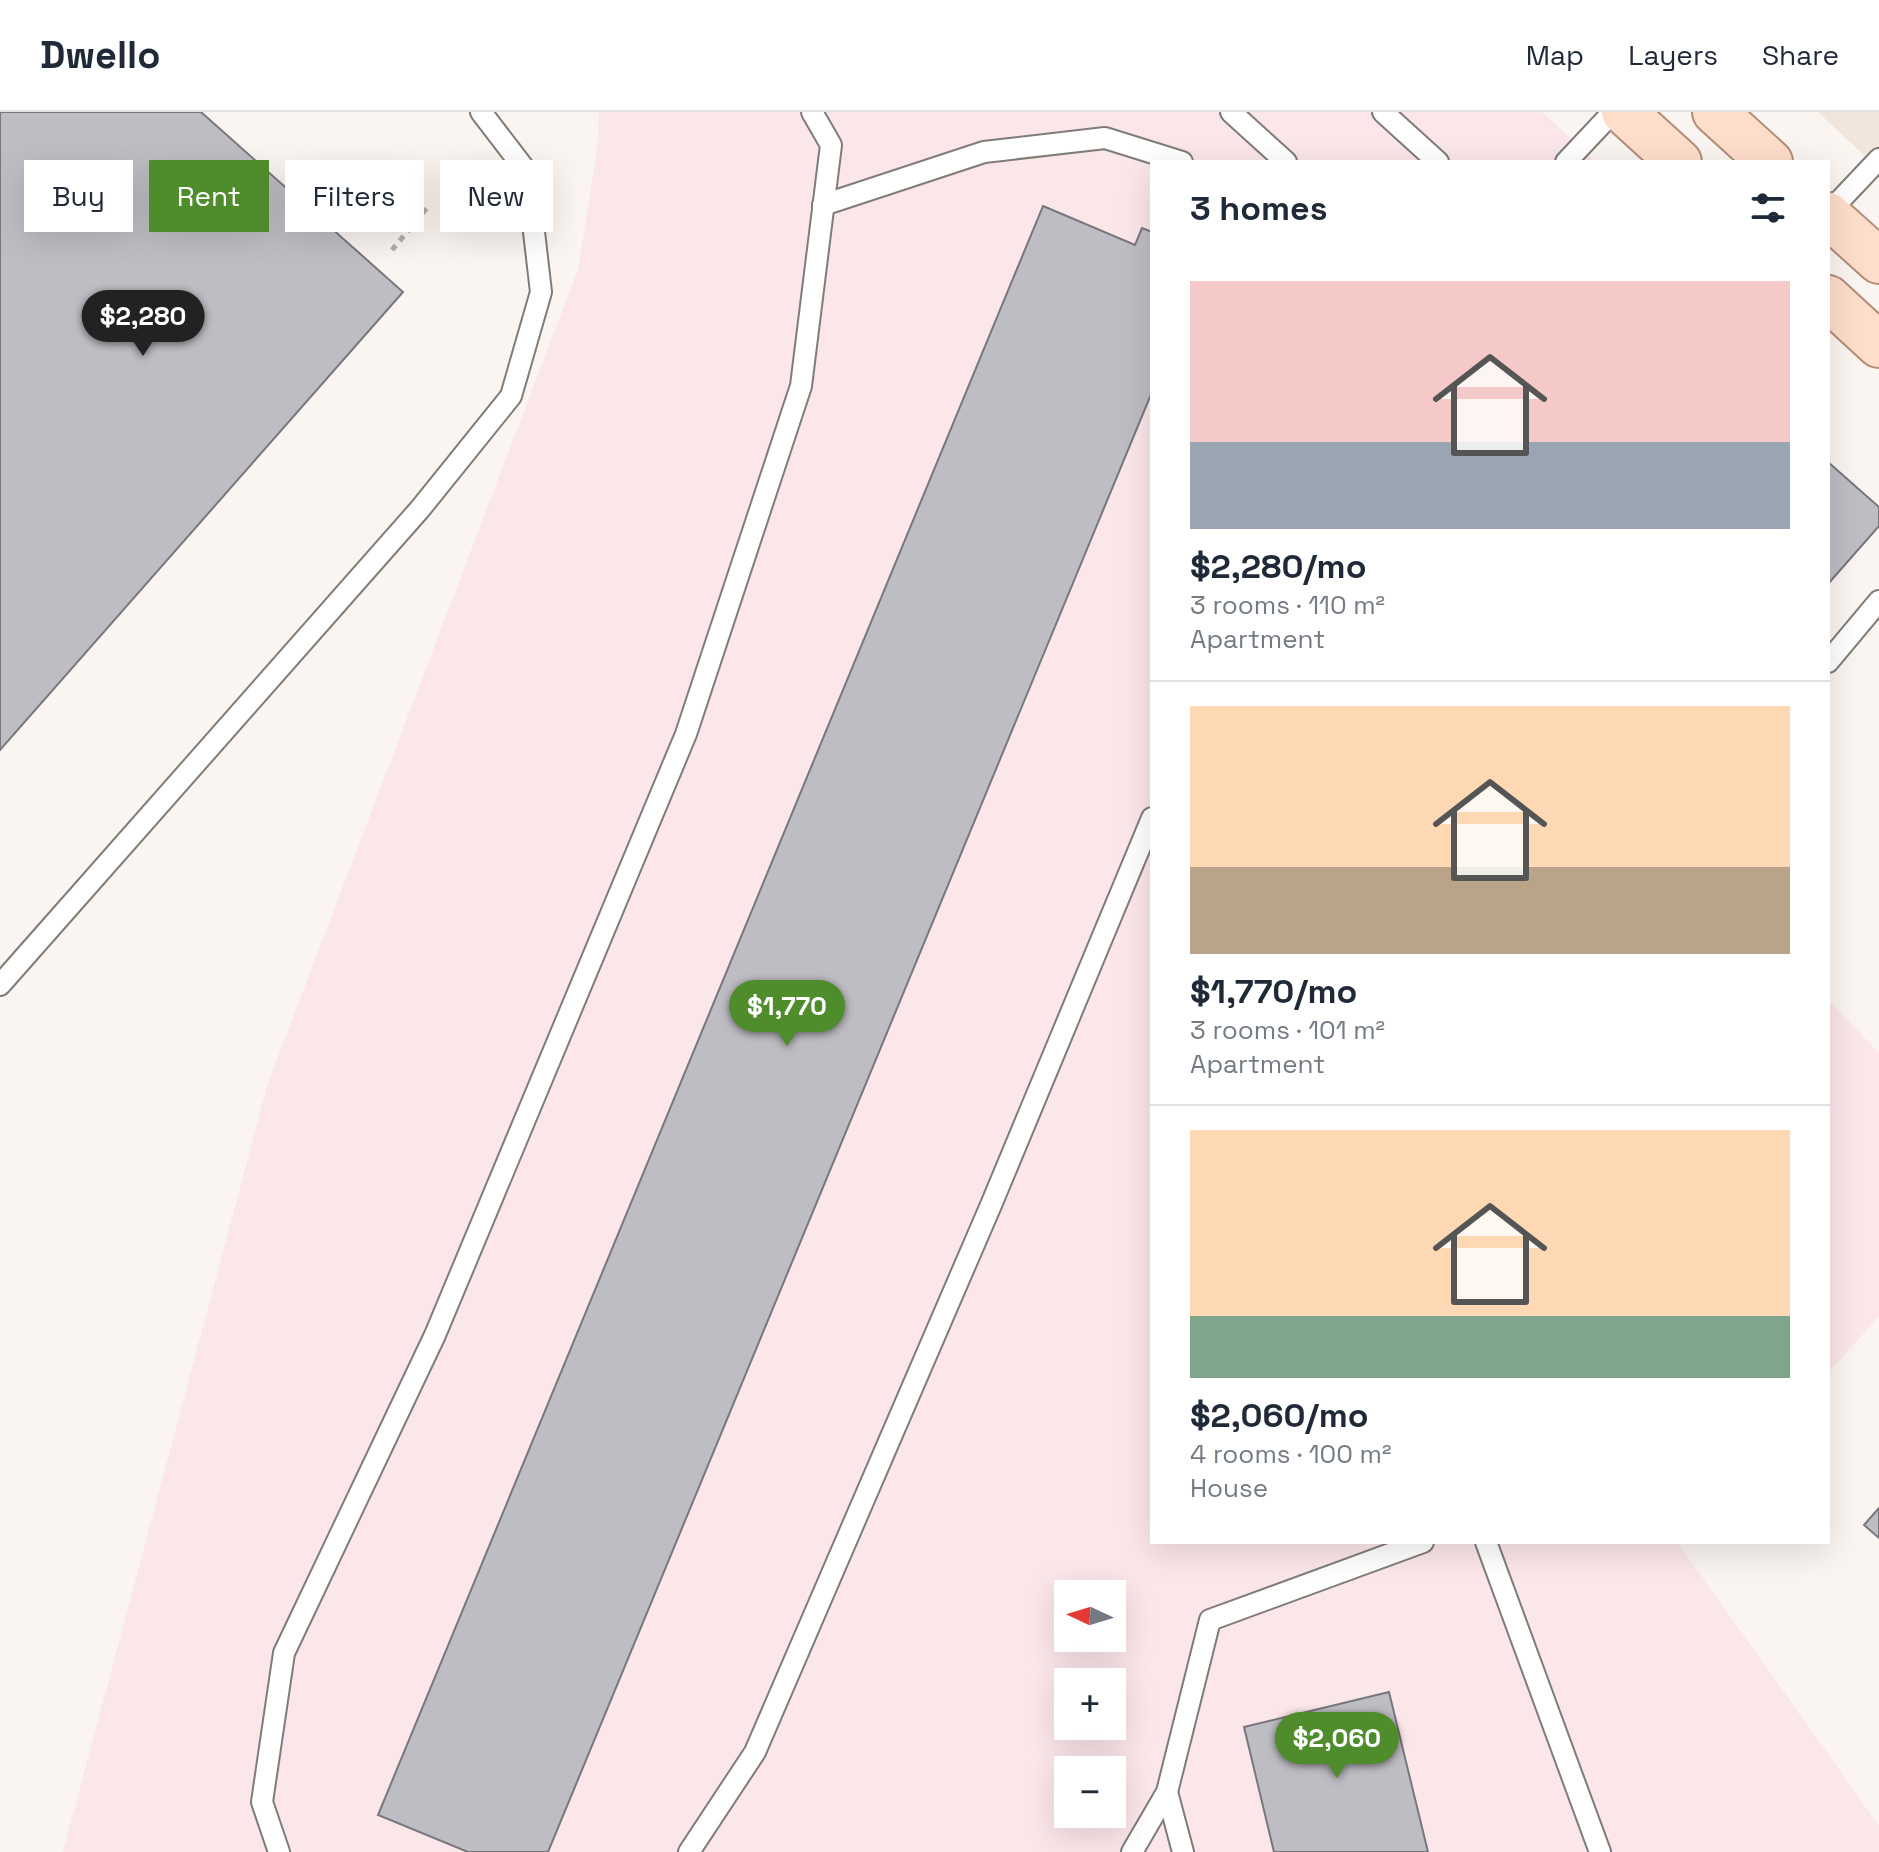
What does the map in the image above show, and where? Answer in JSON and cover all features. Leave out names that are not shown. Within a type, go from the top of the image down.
[{"type":"main road","points":[[1624,112],[1677,160]]},
{"type":"main road","points":[[1715,112],[1768,160]]},
{"type":"main road","points":[[1830,216],[1879,261]]},
{"type":"main road","points":[[1832,313],[1879,345]]},
{"type":"lane","points":[[0,985],[420,509],[511,396],[541,292],[527,172],[481,112]]},
{"type":"lane","points":[[279,1852],[262,1802],[284,1653],[435,1335],[686,734],[801,386],[831,145],[812,112]]},
{"type":"lane","points":[[1231,112],[1284,160]]},
{"type":"lane","points":[[1383,112],[1436,160]]},
{"type":"lane","points":[[1568,160],[1613,112]]},
{"type":"lane","points":[[823,205],[984,152],[1105,138],[1176,160]]},
{"type":"lane","points":[[1830,212],[1879,159]]},
{"type":"lane","points":[[1830,660],[1879,601]]},
{"type":"lane","points":[[689,1852],[755,1752],[991,1205],[1144,862],[1150,829]]},
{"type":"lane","points":[[1132,1852],[1167,1792],[1210,1620],[1418,1544]]},
{"type":"lane","points":[[1487,1544],[1600,1852]]},
{"type":"lane","points":[[1167,1792],[1183,1852]]},
{"type":"path","points":[[392,250],[427,208]]},
{"type":"shaded area","points":[[599,112],[1542,112],[1594,160],[1150,160],[1150,1544],[1678,1544],[1879,1826],[1879,1852],[63,1852],[268,1083],[578,270],[597,150]]},
{"type":"shaded area","points":[[1818,112],[1879,112],[1879,169]]},
{"type":"shaded area","points":[[1830,1002],[1879,1053],[1879,1316],[1830,1371]]},
{"type":"building","points":[[0,112],[201,112],[255,160],[149,160],[149,232],[269,232],[269,173],[285,187],[285,232],[336,232],[403,292],[0,750]]},
{"type":"building","points":[[1043,206],[1135,245],[1142,228],[1150,231],[1150,397],[548,1852],[468,1852],[378,1815]]},
{"type":"building","points":[[1830,464],[1879,507],[1879,526],[1830,582]]},
{"type":"building","points":[[1879,1508],[1879,1538],[1864,1525]]},
{"type":"building","points":[[1389,1692],[1428,1852],[1274,1852],[1244,1727]]}]
